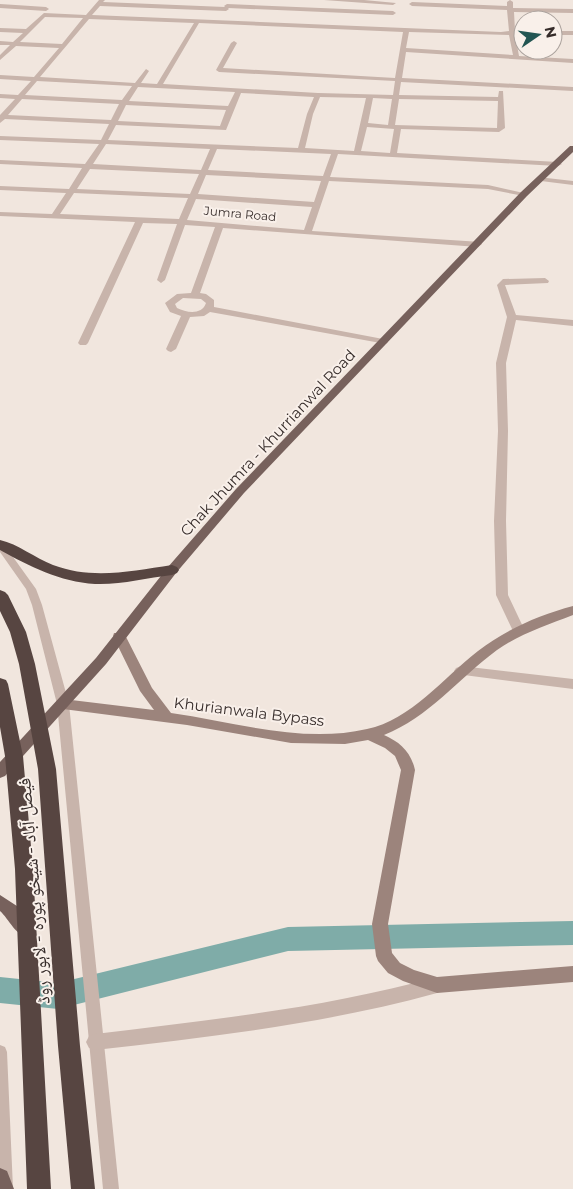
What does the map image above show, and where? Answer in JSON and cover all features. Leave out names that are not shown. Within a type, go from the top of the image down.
[{"type":"highway","points":[[0,544],[39,565],[64,574],[94,579],[172,570]]},
{"type":"highway","name":"فیصل آباد - شیخو پورہ - لاہور روڈ","points":[[0,596],[18,632],[40,727],[47,769],[69,1046],[83,1189]]},
{"type":"highway","name":"فیصل آباد - شیخو پورہ - لاہور روڈ","points":[[0,684],[14,756],[27,931],[39,1189]]},
{"type":"main road","name":"Chak Jhumra - Khurrianwal Road","points":[[0,772],[63,704],[172,570],[300,426],[478,244],[524,194],[573,148]]},
{"type":"main road","name":"Khurianwala Bypass","points":[[63,704],[167,717],[303,738],[337,739],[372,734],[411,714],[460,671],[495,645],[518,631],[573,610]]},
{"type":"main road","points":[[119,636],[147,691],[167,717]]},
{"type":"main road","points":[[372,734],[390,743],[408,762],[380,924],[384,956],[394,968],[408,976],[437,985],[573,974]]},
{"type":"main road","points":[[0,902],[14,913],[27,931]]},
{"type":"street","points":[[163,20],[179,0]]},
{"type":"street","points":[[264,24],[270,8],[276,0]]},
{"type":"street","points":[[327,0],[510,5]]},
{"type":"street","points":[[476,0],[573,11]]},
{"type":"street","points":[[1,119],[37,80],[100,2],[174,6],[228,5],[393,13]]},
{"type":"street","points":[[393,3],[393,29]]},
{"type":"street","points":[[218,23],[228,5]]},
{"type":"street","points":[[510,5],[513,38]]},
{"type":"street","points":[[0,6],[46,8]]},
{"type":"street","points":[[0,58],[44,15],[501,34],[512,32]]},
{"type":"street","points":[[159,86],[197,22]]},
{"type":"street","points":[[0,30],[26,31]]},
{"type":"street","points":[[394,155],[395,95],[406,30]]},
{"type":"street","points":[[0,43],[64,46]]},
{"type":"street","points":[[234,43],[219,70],[398,78],[573,89]]},
{"type":"street","points":[[402,50],[513,56]]},
{"type":"street","points":[[55,216],[73,192],[123,104],[146,71]]},
{"type":"street","points":[[0,77],[318,95],[395,95],[500,99]]},
{"type":"street","points":[[364,126],[499,130],[502,128],[500,99],[502,84]]},
{"type":"street","points":[[1,119],[223,128],[239,90]]},
{"type":"street","points":[[301,150],[310,114],[318,95]]},
{"type":"street","points":[[0,96],[123,104],[230,108]]},
{"type":"street","points":[[357,153],[370,96]]},
{"type":"street","points":[[0,138],[301,150],[558,164]]},
{"type":"street","points":[[161,280],[182,222],[214,148]]},
{"type":"street","points":[[307,233],[335,152]]},
{"type":"street","points":[[0,162],[488,187],[524,194]]},
{"type":"street","points":[[541,179],[573,183]]},
{"type":"street","points":[[0,188],[193,196],[317,205]]},
{"type":"street","name":"Jumra Road","points":[[1,215],[220,224],[307,233],[478,244]]},
{"type":"street","points":[[83,343],[140,220]]},
{"type":"street","points":[[195,295],[220,224]]},
{"type":"street","points":[[518,631],[502,595],[500,521],[503,431],[501,363],[512,317],[501,285],[503,282],[545,281]]},
{"type":"street","points":[[209,309],[211,302],[208,299],[195,295],[180,296],[170,303],[173,310],[186,315],[202,313],[209,309],[383,342]]},
{"type":"street","points":[[171,349],[186,315]]},
{"type":"street","points":[[512,317],[573,323]]},
{"type":"street","points":[[460,671],[573,684]]},
{"type":"street","points":[[95,1042],[312,1016],[392,999],[437,985]]},
{"type":"lane","points":[[0,544],[31,589],[63,704],[111,1189]]},
{"type":"lane","points":[[0,1052],[3,1185]]},
{"type":"waterway","points":[[0,990],[58,996],[288,939],[573,933]]}]
